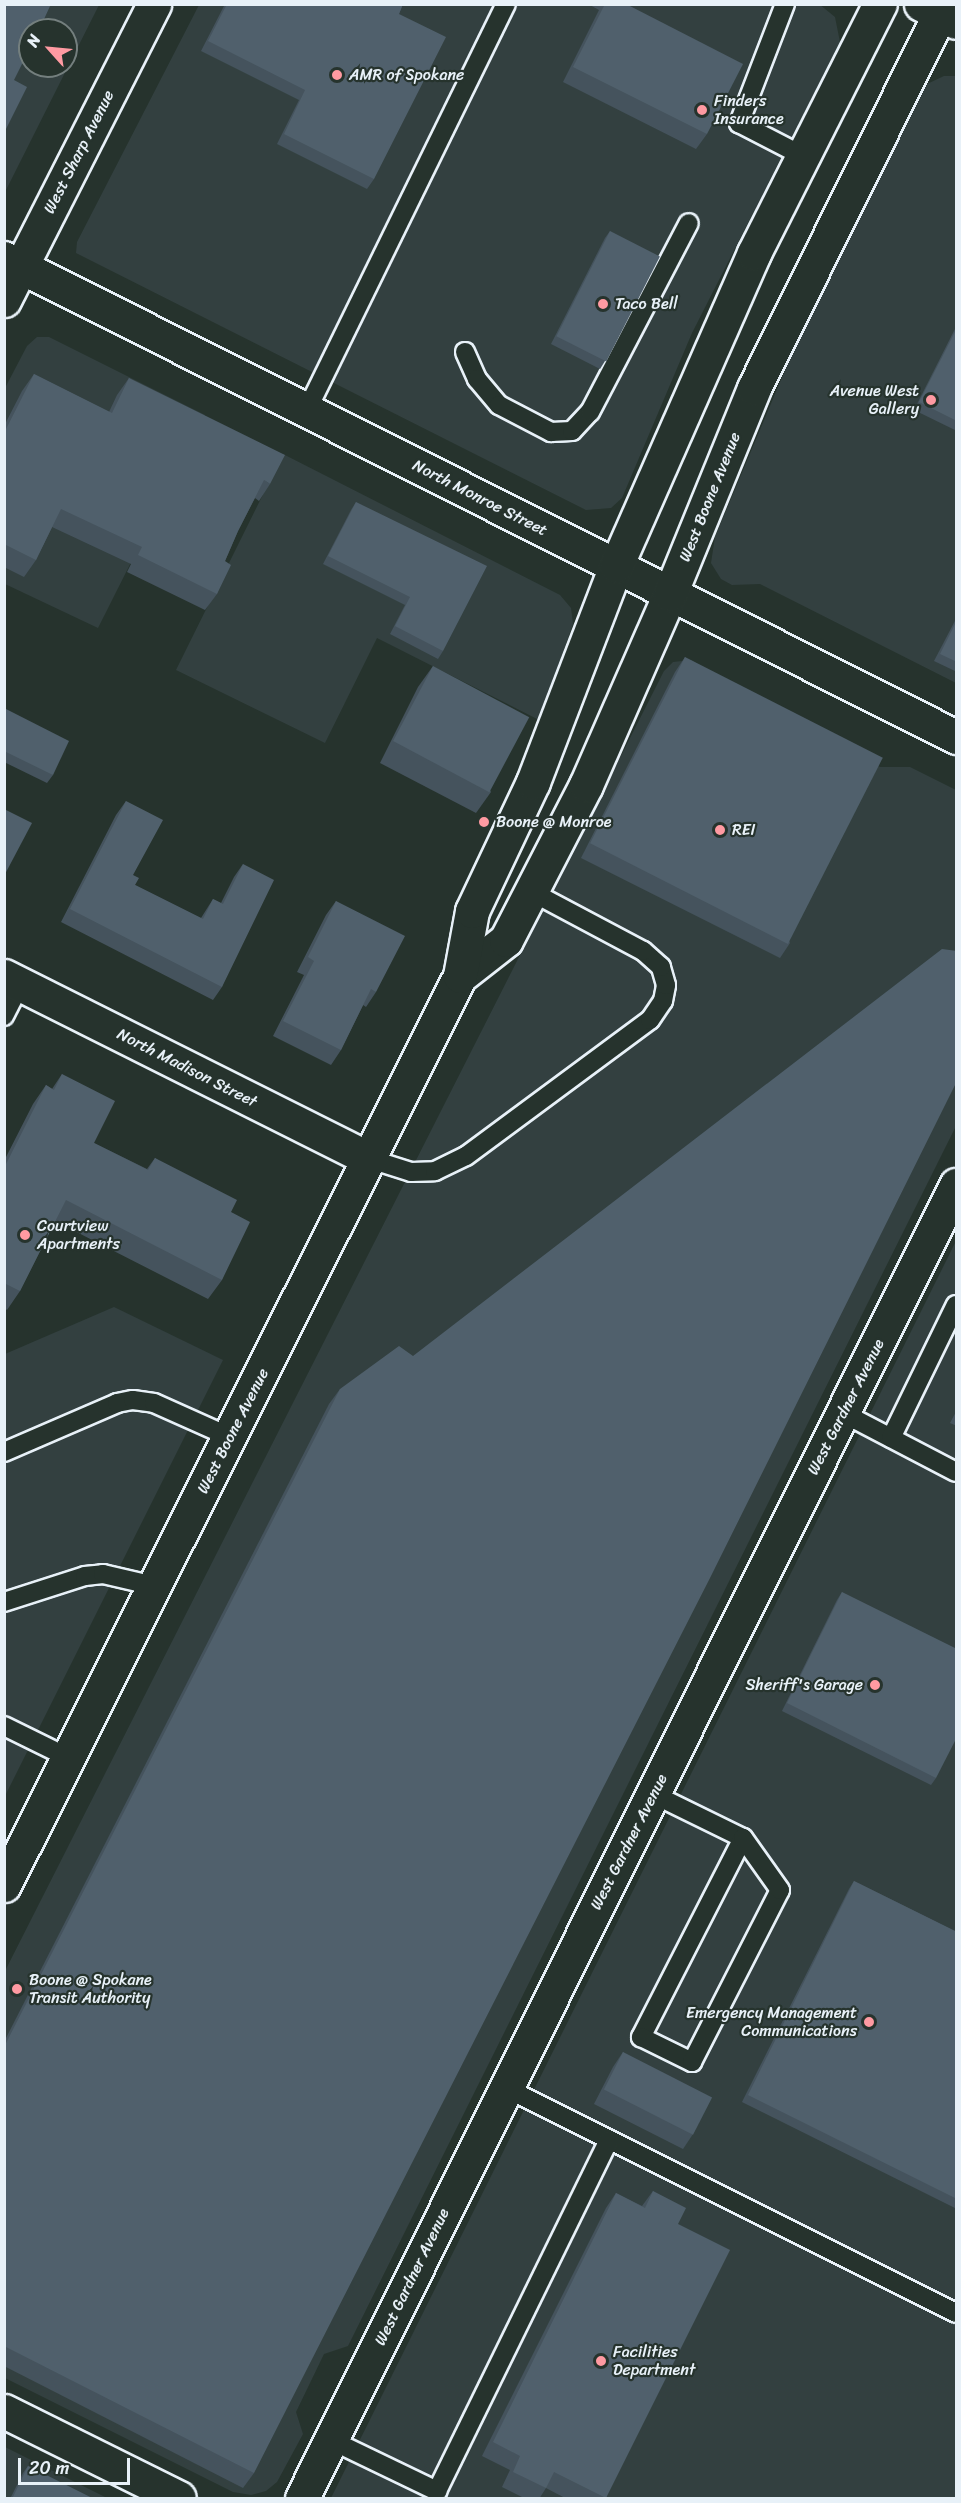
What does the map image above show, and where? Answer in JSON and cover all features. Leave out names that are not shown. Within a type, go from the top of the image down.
[{"type":"main road","name":"West Sharp Avenue","points":[[4,300],[13,262],[154,4]]},
{"type":"main road","name":"West Boone Avenue","points":[[4,1885],[460,976],[472,911],[533,782],[616,566],[754,253],[880,4]]},
{"type":"main road","name":"West Boone Avenue","points":[[460,976],[506,940],[586,785],[670,594],[754,388],[941,11]]},
{"type":"main road","name":"North Monroe Street","points":[[13,262],[957,737]]},
{"type":"main road","name":"North Madison Street","points":[[12,980],[370,1159]]},
{"type":"main road","name":"West Gardner Avenue","points":[[302,2499],[652,1794],[954,1196]]},
{"type":"main road","points":[[4,2411],[179,2499]]},
{"type":"lane","points":[[307,410],[506,4]]},
{"type":"lane","points":[[785,4],[739,123],[803,156]]},
{"type":"lane","points":[[465,351],[477,379],[500,405],[551,432],[572,431],[590,412],[688,224]]},
{"type":"lane","points":[[370,1159],[411,1172],[435,1171],[466,1156],[650,1020],[663,1001],[666,985],[661,967],[644,951],[532,892]]},
{"type":"lane","points":[[4,1016],[12,980]]},
{"type":"lane","points":[[891,1438],[957,1305]]},
{"type":"lane","points":[[4,1452],[108,1407],[133,1400],[154,1403],[230,1437]]},
{"type":"lane","points":[[843,1413],[957,1472]]},
{"type":"lane","points":[[4,1602],[85,1576],[103,1574],[155,1586]]},
{"type":"lane","points":[[4,1726],[69,1758]]},
{"type":"lane","points":[[652,1794],[743,1838],[780,1890],[692,2062],[641,2037],[743,1838]]},
{"type":"lane","points":[[506,2088],[957,2313]]},
{"type":"lane","points":[[331,2439],[437,2491],[609,2140]]},
{"type":"shaded area","points":[[819,4],[835,17],[840,42],[692,333],[622,498],[611,508],[586,510],[76,253],[77,242],[199,5]]},
{"type":"shaded area","points":[[5,5],[99,5],[78,47],[78,18],[18,18],[18,78],[62,78],[5,192]]},
{"type":"shaded area","points":[[944,76],[956,76],[956,683],[760,584],[732,585],[721,579],[711,563],[715,537],[801,332],[927,84]]},
{"type":"shaded area","points":[[37,337],[49,337],[205,415],[98,628],[5,584],[4,390],[27,346]]},
{"type":"shaded area","points":[[283,454],[560,595],[571,608],[573,624],[539,720],[377,638],[325,743],[176,670]]},
{"type":"shaded area","points":[[691,660],[710,672],[707,681],[880,767],[910,767],[956,790],[956,1126],[348,2346],[324,2354],[296,2412],[303,2434],[277,2482],[266,2491],[251,2495],[233,2492],[5,2378],[4,1973],[664,671],[673,662]]},
{"type":"shaded area","points":[[956,1241],[956,2498],[331,2498]]},
{"type":"shaded area","points":[[114,1307],[223,1360],[5,1796],[5,1354]]},
{"type":"shaded area","points":[[5,2447],[107,2498],[5,2498]]},
{"type":"building","points":[[4,4],[51,4],[45,18],[18,18],[18,72],[14,80],[27,87],[6,129],[4,128]]},
{"type":"building","name":"AMR of Spokane","points":[[227,4],[403,4],[399,14],[446,37],[374,179],[284,134],[305,90],[208,41]]},
{"type":"building","points":[[605,4],[626,4],[743,64],[707,134],[573,67]]},
{"type":"building","name":"Taco Bell","points":[[610,231],[660,256],[606,362],[556,336]]},
{"type":"building","points":[[957,328],[957,421],[919,402]]},
{"type":"building","points":[[34,374],[112,413],[129,378],[285,455],[270,484],[264,480],[238,531],[225,561],[231,565],[217,594],[138,555],[142,547],[61,509],[36,560],[4,544],[4,433]]},
{"type":"building","points":[[356,502],[487,566],[443,651],[395,626],[410,597],[328,556]]},
{"type":"building","points":[[957,620],[957,662],[940,654]]},
{"type":"building","name":"REI","points":[[685,657],[883,758],[788,944],[590,843]]},
{"type":"building","points":[[433,666],[529,717],[489,792],[393,741]]},
{"type":"building","points":[[4,708],[69,741],[53,775],[4,751]]},
{"type":"building","points":[[126,801],[163,820],[133,875],[139,878],[135,885],[203,919],[213,899],[223,904],[243,864],[274,880],[222,987],[70,909]]},
{"type":"building","points":[[4,809],[32,823],[4,876]]},
{"type":"building","points":[[336,901],[405,936],[376,992],[371,989],[341,1050],[283,1021],[314,961],[308,957]]},
{"type":"building","points":[[942,949],[957,951],[957,1081],[710,1578],[254,2473],[4,2346],[4,2047],[340,1389],[399,1346],[413,1356]]},
{"type":"building","points":[[62,1074],[115,1101],[94,1143],[148,1170],[155,1158],[237,1200],[231,1212],[250,1222],[222,1280],[66,1200],[20,1291],[4,1283],[4,1168],[46,1085],[54,1090]]},
{"type":"building","name":"Sheriff's Garage","points":[[842,1592],[957,1649],[957,1737],[936,1778],[787,1703]]},
{"type":"building","name":"Emergency Management Communications","points":[[854,1881],[957,1932],[957,2199],[748,2095]]},
{"type":"building","points":[[623,2052],[712,2097],[693,2135],[604,2089]]},
{"type":"building","name":"Facilities Department","points":[[653,2191],[686,2208],[678,2224],[730,2250],[606,2498],[554,2472],[546,2488],[513,2472],[520,2456],[493,2442],[616,2193],[645,2208]]},
{"type":"building","points":[[28,2466],[94,2499],[12,2499]]},
{"type":"place","name":"AMR of Spokane","points":[[337,75]]},
{"type":"place","name":"Finders Insurance","points":[[702,110]]},
{"type":"place","name":"Taco Bell","points":[[603,304]]},
{"type":"place","name":"Avenue West Gallery","points":[[931,400]]},
{"type":"place","name":"Boone @ Monroe","points":[[484,822]]},
{"type":"place","name":"REI","points":[[720,830]]},
{"type":"place","name":"Courtview Apartments","points":[[25,1235]]},
{"type":"place","name":"Sheriff's Garage","points":[[875,1685]]},
{"type":"place","name":"Boone @ Spokane Transit Authority","points":[[17,1989]]},
{"type":"place","name":"Emergency Management Communications","points":[[869,2022]]},
{"type":"place","name":"Facilities Department","points":[[601,2361]]}]
